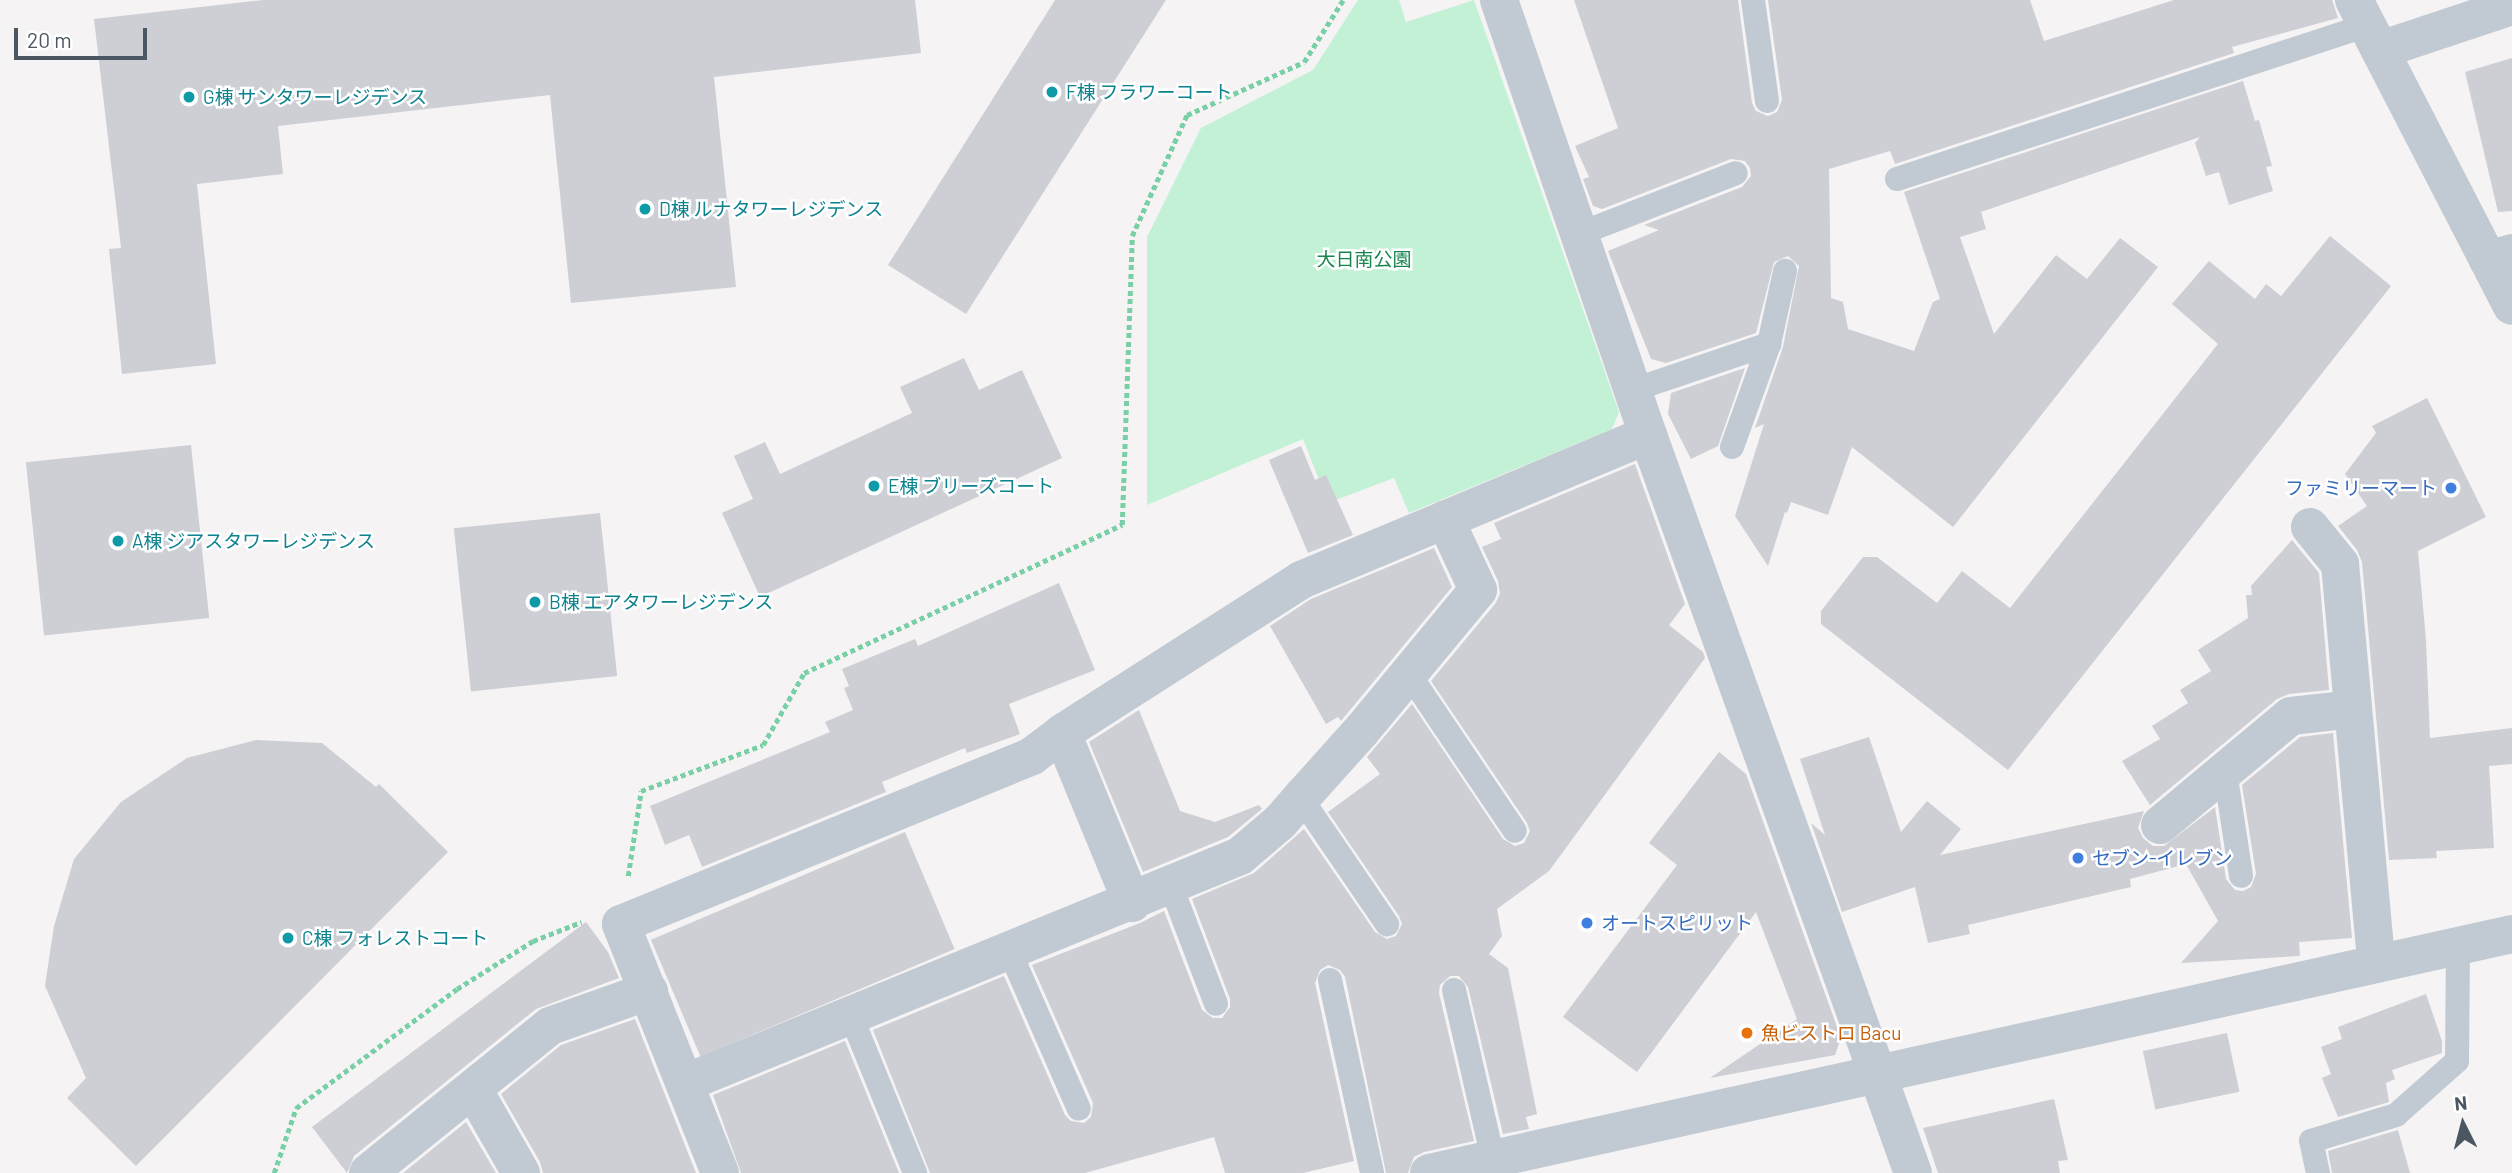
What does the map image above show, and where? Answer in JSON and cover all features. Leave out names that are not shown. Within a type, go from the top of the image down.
[{"type":"street","points":[[1499,0],[1648,435],[1913,1173]]},
{"type":"street","points":[[2512,6],[2367,25],[2500,257],[2512,306]]},
{"type":"street","points":[[720,1173],[649,991],[623,914],[1032,756],[1062,733],[1301,580],[1648,435]]},
{"type":"street","points":[[685,1083],[1240,856],[1280,822],[1301,799],[1478,590],[1445,519]]},
{"type":"street","points":[[2310,527],[2340,564],[2376,962]]},
{"type":"street","points":[[2160,825],[2291,716],[2353,709]]},
{"type":"street","points":[[1062,733],[1132,902]]},
{"type":"street","points":[[1429,1173],[1879,1076],[2376,962],[2512,934]]},
{"type":"street","points":[[368,1173],[550,1026],[649,991]]},
{"type":"street","points":[[473,1089],[521,1173]]},
{"type":"lane","points":[[1753,0],[1767,102]]},
{"type":"lane","points":[[1897,179],[2367,25]]},
{"type":"lane","points":[[1579,234],[1737,173]]},
{"type":"lane","points":[[1732,447],[1769,344],[1785,271]]},
{"type":"lane","points":[[1633,390],[1769,344]]},
{"type":"lane","points":[[1409,674],[1515,831]]},
{"type":"lane","points":[[2225,771],[2241,876]]},
{"type":"lane","points":[[1301,799],[1387,924]]},
{"type":"lane","points":[[1171,886],[1216,1004]]},
{"type":"lane","points":[[2318,1173],[2311,1141],[2396,1115],[2457,1061],[2458,945]]},
{"type":"lane","points":[[1010,952],[1079,1109]]},
{"type":"lane","points":[[1330,980],[1372,1173]]},
{"type":"lane","points":[[1454,990],[1493,1160]]},
{"type":"lane","points":[[851,1016],[915,1173]]},
{"type":"path","points":[[274,1173],[296,1108],[457,989],[533,941],[623,914],[641,791],[763,744],[804,673],[1122,525],[1132,236],[1187,115],[1304,62],[1343,0]]},
{"type":"green space","name":"大日南公園","points":[[1358,0],[1399,0],[1406,22],[1474,0],[1619,412],[1612,429],[1409,513],[1394,478],[1328,503],[1303,439],[1147,505],[1147,237],[1201,128],[1313,70]]},
{"type":"building","points":[[263,0],[915,0],[921,53],[714,77],[736,287],[571,303],[550,95],[278,126],[283,174],[197,184],[216,364],[122,374],[109,249],[121,248],[94,19]]},
{"type":"building","name":"F棟 フラワーコート","points":[[1055,0],[1166,0],[966,314],[888,265]]},
{"type":"building","points":[[1574,0],[1738,0],[1752,103],[1756,111],[1768,116],[1777,112],[1782,100],[1768,0],[2030,0],[2044,41],[2174,0],[2332,0],[2338,18],[2232,47],[2234,53],[1895,164],[1890,151],[1829,169],[1831,298],[1843,302],[1848,329],[1914,351],[1933,302],[1940,299],[1904,192],[2243,81],[2255,121],[2259,120],[2272,166],[2266,167],[2273,191],[2229,205],[2219,172],[2206,176],[2195,143],[2200,137],[1981,212],[1986,229],[1960,237],[1994,334],[2056,255],[2087,279],[2120,238],[2158,267],[1953,527],[1852,447],[1828,515],[1791,502],[1787,513],[1785,512],[1768,566],[1735,516],[1764,424],[1755,428],[1783,347],[1799,266],[1788,256],[1774,262],[1756,333],[1666,363],[1651,359],[1608,251],[1659,230],[1644,225],[1742,187],[1751,176],[1750,168],[1745,161],[1731,159],[1602,209],[1593,206],[1583,179],[1589,177],[1575,146],[1618,128]]},
{"type":"building","points":[[2512,58],[2512,211],[2498,212],[2465,72]]},
{"type":"building","points":[[2330,236],[2391,286],[2008,770],[1821,624],[1821,611],[1863,557],[1877,557],[1937,603],[1962,571],[2010,608],[2218,344],[2172,304],[2209,261],[2255,299],[2266,284],[2281,296]]},
{"type":"building","name":"E棟 ブリーズコート","points":[[964,358],[979,390],[1022,370],[1062,458],[760,597],[722,513],[753,499],[734,456],[765,442],[780,474],[912,413],[900,387]]},
{"type":"building","points":[[1745,368],[1718,446],[1691,459],[1668,414],[1671,393]]},
{"type":"building","points":[[2427,398],[2486,517],[2418,551],[2426,640],[2430,738],[2512,728],[2512,764],[2489,766],[2494,848],[2436,851],[2437,858],[2389,860],[2362,562],[2357,550],[2338,526],[2367,506],[2345,474],[2376,433],[2372,426]]},
{"type":"building","name":"A棟 ジアスタワーレジデンス","points":[[191,445],[209,618],[44,635],[26,462]]},
{"type":"building","points":[[1301,446],[1315,480],[1326,475],[1353,535],[1308,553],[1269,460]]},
{"type":"building","points":[[1635,464],[1685,604],[1669,625],[1703,652],[1705,658],[1549,871],[1497,909],[1502,936],[1489,954],[1508,968],[1537,1114],[1526,1117],[1529,1129],[1503,1134],[1468,987],[1459,976],[1450,976],[1440,985],[1439,993],[1474,1141],[1424,1152],[1414,1157],[1408,1173],[1386,1173],[1345,977],[1340,970],[1328,965],[1320,970],[1315,983],[1354,1161],[1303,1173],[1225,1173],[1214,1137],[1085,1173],[930,1173],[873,1030],[1004,976],[1065,1115],[1071,1121],[1084,1123],[1091,1117],[1093,1103],[1032,965],[1164,911],[1202,1010],[1213,1018],[1222,1018],[1230,1007],[1230,999],[1192,899],[1254,873],[1304,829],[1375,932],[1387,939],[1396,936],[1402,924],[1399,916],[1328,812],[1380,774],[1367,757],[1412,704],[1503,839],[1515,846],[1524,843],[1530,831],[1527,823],[1431,681],[1495,604],[1500,594],[1498,581],[1482,547],[1501,539],[1494,523]]},
{"type":"building","name":"B棟 エアタワーレジデンス","points":[[600,513],[617,676],[471,691],[454,528]]},
{"type":"building","points":[[2292,540],[2319,573],[2329,690],[2289,694],[2277,699],[2150,805],[2122,761],[2160,739],[2152,726],[2188,703],[2180,690],[2211,671],[2198,650],[2248,618],[2246,595],[2252,595],[2251,586]]},
{"type":"building","points":[[1434,548],[1452,587],[1341,721],[1338,717],[1326,724],[1270,626],[1311,599]]},
{"type":"building","points":[[1059,583],[1095,670],[1009,704],[1020,734],[967,753],[965,748],[882,782],[886,792],[702,867],[689,835],[665,845],[650,806],[830,732],[825,722],[853,710],[844,688],[849,686],[842,669],[915,639],[918,646]]},
{"type":"building","points":[[1139,710],[1180,811],[1215,822],[1259,805],[1262,809],[1228,837],[1143,872],[1089,742]]},
{"type":"building","points":[[2333,733],[2352,938],[2299,942],[2300,956],[2181,963],[2218,921],[2186,864],[2130,879],[2131,887],[1968,925],[1970,934],[1928,943],[1915,887],[1842,912],[1811,823],[1825,835],[1800,759],[1869,737],[1901,832],[1927,801],[1961,829],[1940,855],[2144,811],[2138,828],[2143,838],[2153,846],[2164,846],[2215,807],[2226,879],[2235,890],[2243,891],[2251,887],[2256,874],[2242,785],[2300,737]]},
{"type":"building","points":[[256,740],[322,743],[376,787],[379,784],[448,852],[136,1166],[67,1098],[86,1078],[45,986],[54,926],[74,859],[121,802],[187,758]]},
{"type":"building","points":[[1719,752],[1746,774],[1841,1038],[1835,1055],[1710,1078],[1797,1019],[1756,912],[1637,1072],[1563,1017],[1677,865],[1649,843]]},
{"type":"building","points":[[905,832],[955,949],[701,1057],[651,940]]},
{"type":"building","points":[[586,922],[608,952],[619,978],[536,1009],[354,1156],[347,1173],[312,1127]]},
{"type":"building","points":[[2426,994],[2442,1041],[2442,1053],[2392,1070],[2395,1079],[2386,1083],[2389,1102],[2338,1117],[2322,1078],[2331,1074],[2321,1047],[2342,1039],[2338,1027]]},
{"type":"building","points":[[635,1019],[696,1173],[543,1173],[540,1162],[501,1094],[561,1045]]},
{"type":"building","points":[[2227,1033],[2239,1092],[2155,1110],[2143,1051]]},
{"type":"building","points":[[845,1041],[899,1173],[741,1173],[713,1095]]},
{"type":"building","points":[[2054,1099],[2068,1160],[2058,1161],[2060,1173],[1938,1173],[1923,1128]]},
{"type":"building","points":[[466,1122],[496,1173],[403,1173]]},
{"type":"building","points":[[2398,1130],[2410,1173],[2332,1173],[2328,1151]]},
{"type":"place","name":"F棟 フラワーコート","points":[[1052,92]]},
{"type":"place","name":"G棟 サンタワーレジデンス","points":[[189,97]]},
{"type":"place","name":"D棟 ルナタワーレジデンス","points":[[645,209]]},
{"type":"place","name":"E棟 ブリーズコート","points":[[874,486]]},
{"type":"place","name":"ファミリーマート","points":[[2451,488]]},
{"type":"place","name":"A棟 ジアスタワーレジデンス","points":[[118,541]]},
{"type":"place","name":"B棟 エアタワーレジデンス","points":[[535,602]]},
{"type":"place","name":"セブン-イレブン","points":[[2078,858]]},
{"type":"place","name":"オートスピリット","points":[[1587,923]]},
{"type":"place","name":"C棟 フォレストコート","points":[[288,938]]},
{"type":"place","name":"魚ビストロ Bacu","points":[[1747,1033]]}]
